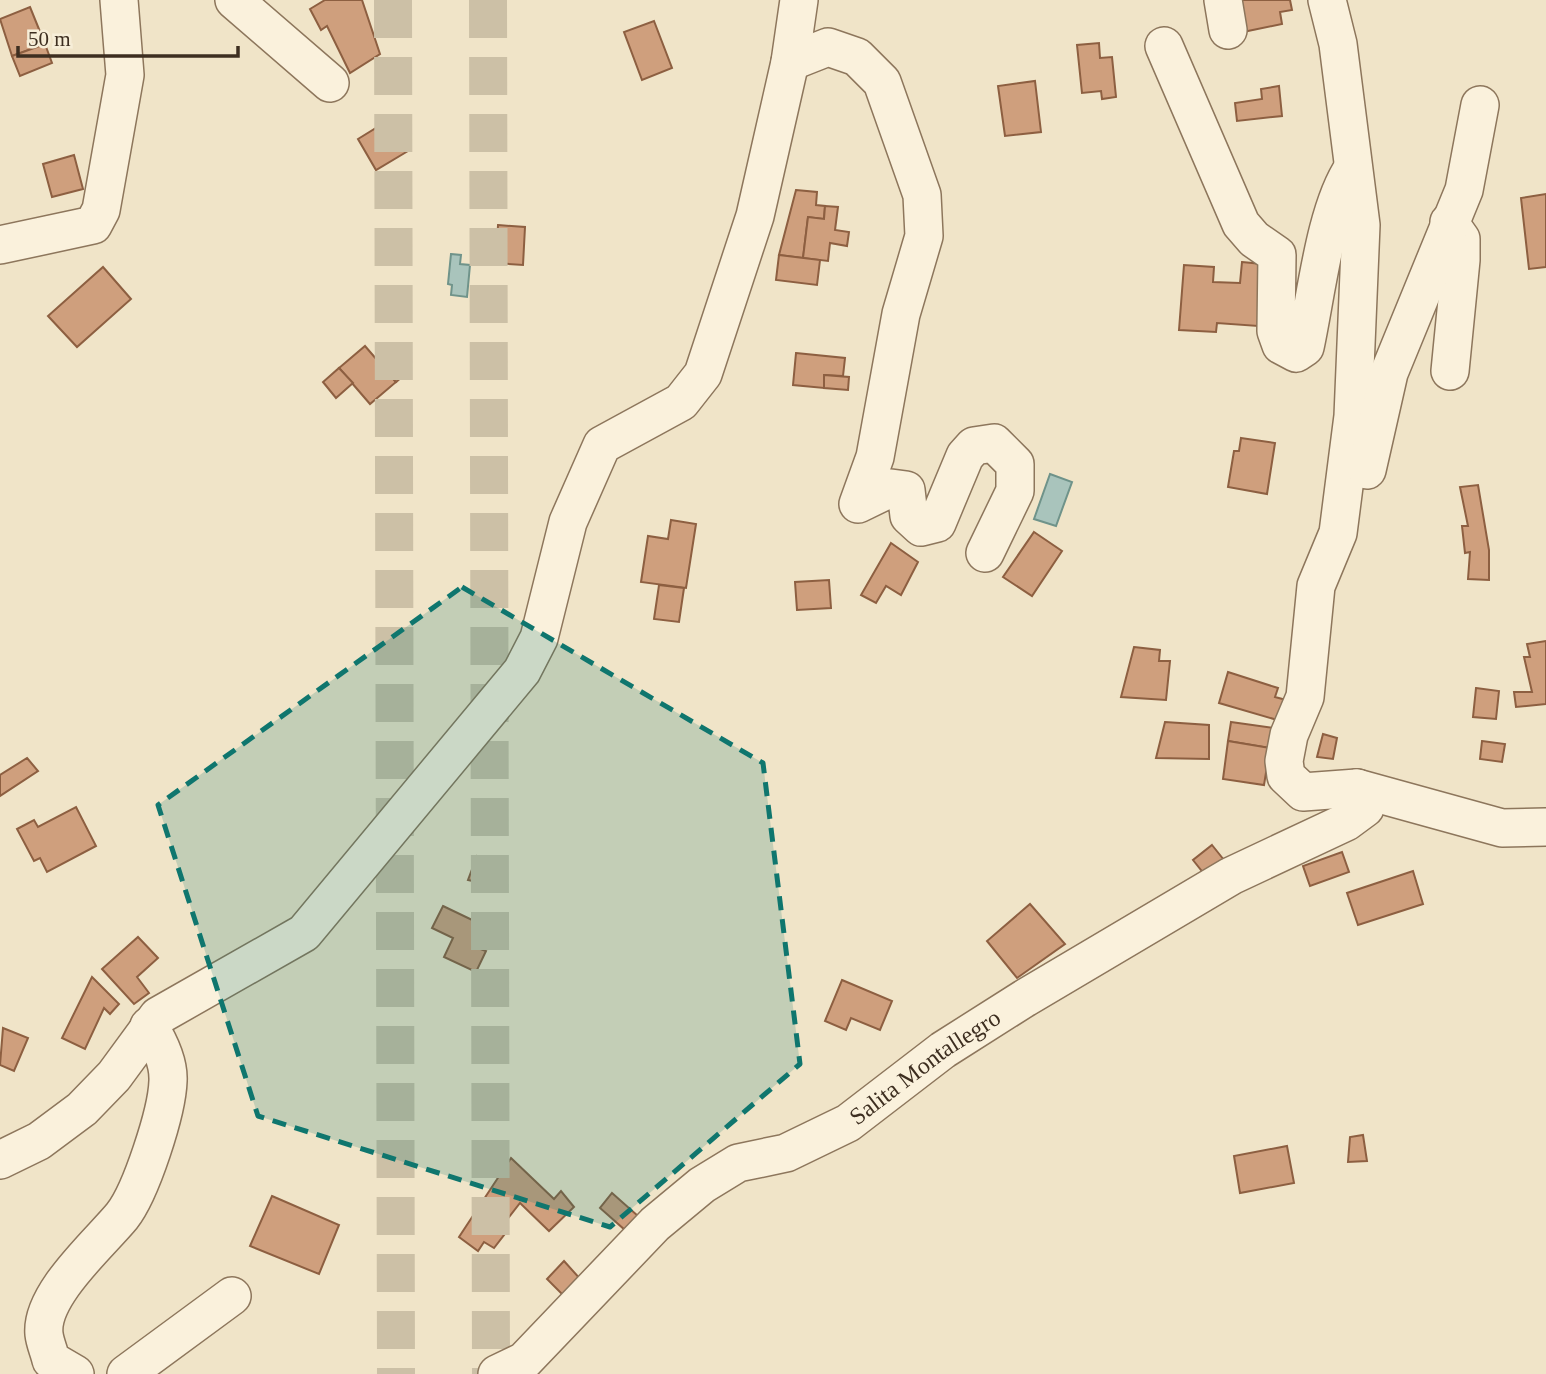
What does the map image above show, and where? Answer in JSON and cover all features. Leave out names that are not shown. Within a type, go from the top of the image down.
[{"type":"street","points":[[0,245],[93,225],[101,210],[125,75],[119,0]]},
{"type":"street","points":[[234,0],[330,83]]},
{"type":"street","points":[[0,1160],[38,1141],[82,1109],[114,1076],[158,1016],[304,933],[522,671],[539,638],[568,522],[602,445],[681,402],[703,374],[755,216],[790,62],[799,0]]},
{"type":"street","points":[[1327,0],[1338,44],[1361,225],[1353,416],[1338,533],[1316,586],[1306,697],[1289,736],[1284,761],[1286,776],[1303,792],[1357,788],[1502,828],[1546,827]]},
{"type":"street","points":[[1164,46],[1241,225],[1254,239],[1277,255],[1276,331],[1281,345],[1296,354],[1305,347],[1331,224],[1344,181],[1354,167]]},
{"type":"street","points":[[790,62],[828,47],[857,57],[882,82],[922,195],[924,236],[901,314],[875,457],[858,505],[891,488],[906,490],[909,516],[921,527],[937,523],[965,456],[974,446],[994,443],[1015,464],[1015,491],[985,553]]},
{"type":"street","points":[[1340,510],[1352,512],[1360,496],[1389,373],[1464,190],[1480,105]]},
{"type":"street","points":[[1449,222],[1461,239],[1450,372]]},
{"type":"street","name":"Salita Montallegro","points":[[497,1374],[524,1361],[655,1224],[702,1185],[738,1163],[786,1153],[848,1123],[943,1050],[1025,998],[1231,876],[1346,822],[1365,808],[1357,788]]},
{"type":"street","points":[[75,1374],[51,1360],[44,1332],[50,1309],[75,1266],[124,1214],[157,1141],[168,1080],[161,1046],[149,1026]]},
{"type":"street","points":[[126,1374],[233,1296]]},
{"type":"highlighted area","points":[[462,587],[763,763],[800,1064],[610,1227],[258,1116],[158,805]]},
{"type":"water","points":[[451,254],[461,255],[460,264],[470,265],[467,297],[451,295],[452,285],[448,284]]},
{"type":"water","points":[[1050,474],[1072,482],[1056,526],[1034,519]]},
{"type":"building","points":[[325,0],[362,0],[380,54],[350,73],[327,26],[321,30],[310,9]]},
{"type":"building","points":[[1237,0],[1290,0],[1292,10],[1280,12],[1282,24],[1243,32]]},
{"type":"building","points":[[30,7],[45,44],[12,56],[0,19]]},
{"type":"building","points":[[654,21],[672,68],[642,80],[624,32]]},
{"type":"building","points":[[1099,43],[1100,58],[1112,57],[1116,97],[1102,99],[1101,91],[1082,93],[1077,45]]},
{"type":"building","points":[[45,44],[52,63],[20,76],[12,56]]},
{"type":"building","points":[[1035,81],[1041,132],[1005,136],[998,86]]},
{"type":"building","points":[[1279,86],[1282,116],[1237,121],[1235,103],[1262,99],[1261,89]]},
{"type":"building","points":[[389,120],[408,151],[376,170],[358,139]]},
{"type":"building","points":[[74,155],[83,189],[52,197],[43,164]]},
{"type":"building","points":[[796,190],[817,192],[816,205],[825,206],[824,219],[808,217],[803,258],[779,255]]},
{"type":"building","points":[[1546,194],[1546,267],[1529,269],[1521,198]]},
{"type":"building","points":[[825,206],[838,207],[835,230],[849,232],[847,246],[830,243],[828,261],[803,258],[808,217],[824,219]]},
{"type":"building","points":[[498,225],[525,227],[523,265],[496,263]]},
{"type":"building","points":[[779,255],[820,260],[817,285],[776,280]]},
{"type":"building","points":[[1242,262],[1262,264],[1258,326],[1217,323],[1216,332],[1179,330],[1184,265],[1214,267],[1213,282],[1240,283]]},
{"type":"building","points":[[103,267],[131,299],[77,347],[48,316]]},
{"type":"building","points":[[365,346],[396,382],[370,404],[339,368]]},
{"type":"building","points":[[796,353],[845,358],[843,376],[824,375],[824,388],[793,385]]},
{"type":"building","points":[[391,360],[403,376],[396,382],[383,367]]},
{"type":"building","points":[[339,368],[353,383],[336,398],[323,382]]},
{"type":"building","points":[[824,375],[849,377],[848,390],[824,388]]},
{"type":"building","points":[[1241,438],[1275,443],[1267,494],[1228,487],[1234,451],[1239,451]]},
{"type":"building","points":[[1478,485],[1489,550],[1489,580],[1468,579],[1470,552],[1465,553],[1462,526],[1468,526],[1460,487]]},
{"type":"building","points":[[671,520],[696,524],[686,588],[641,582],[648,536],[668,539]]},
{"type":"building","points":[[1034,532],[1062,551],[1032,596],[1003,577]]},
{"type":"building","points":[[891,543],[918,562],[901,595],[886,586],[876,603],[861,595]]},
{"type":"building","points":[[829,580],[831,608],[797,610],[795,582]]},
{"type":"building","points":[[659,585],[684,588],[679,622],[654,619]]},
{"type":"building","points":[[1546,641],[1546,704],[1516,707],[1514,692],[1532,692],[1524,657],[1530,657],[1527,644]]},
{"type":"building","points":[[1134,647],[1160,650],[1159,661],[1170,661],[1166,700],[1121,697]]},
{"type":"building","points":[[1228,672],[1278,688],[1275,697],[1290,701],[1284,722],[1219,703]]},
{"type":"building","points":[[1476,688],[1499,691],[1496,719],[1473,717]]},
{"type":"building","points":[[1165,722],[1209,725],[1209,759],[1156,758]]},
{"type":"building","points":[[1231,722],[1273,728],[1270,748],[1228,741]]},
{"type":"building","points":[[1323,734],[1337,738],[1333,759],[1317,757]]},
{"type":"building","points":[[1228,741],[1270,748],[1264,785],[1223,779]]},
{"type":"building","points":[[1482,741],[1505,744],[1502,762],[1480,759]]},
{"type":"building","points":[[27,758],[38,771],[0,796],[0,775]]},
{"type":"building","points":[[76,807],[96,846],[47,872],[40,858],[34,861],[17,829],[34,820],[38,827]]},
{"type":"building","points":[[1212,845],[1228,865],[1209,880],[1193,860]]},
{"type":"building","points":[[1342,852],[1349,872],[1310,886],[1303,866]]},
{"type":"building","points":[[477,856],[497,863],[491,885],[468,880]]},
{"type":"building","points":[[1413,871],[1423,904],[1358,925],[1347,893]]},
{"type":"building","points":[[1030,904],[1065,944],[1017,978],[987,941]]},
{"type":"building","points":[[443,906],[489,928],[480,949],[486,951],[476,972],[444,957],[453,938],[432,928]]},
{"type":"building","points":[[138,937],[158,958],[137,977],[149,993],[134,1004],[102,969]]},
{"type":"building","points":[[92,977],[119,1004],[110,1014],[104,1008],[85,1049],[62,1038]]},
{"type":"building","points":[[842,980],[892,1001],[880,1030],[851,1018],[846,1030],[825,1021]]},
{"type":"building","points":[[3,1028],[28,1038],[14,1071],[0,1065]]},
{"type":"building","points":[[1363,1135],[1367,1161],[1348,1162],[1350,1137]]},
{"type":"building","points":[[1287,1146],[1294,1183],[1240,1193],[1234,1156]]},
{"type":"building","points":[[511,1158],[554,1199],[561,1191],[574,1207],[549,1231],[520,1203],[499,1230],[504,1235],[494,1248],[484,1242],[478,1251],[459,1237]]},
{"type":"building","points":[[612,1193],[638,1216],[625,1230],[600,1208]]},
{"type":"building","points":[[272,1196],[339,1225],[319,1274],[250,1246]]},
{"type":"building","points":[[564,1261],[582,1281],[567,1299],[547,1279]]},
{"type":"tunnel","points":[[393,0],[396,1374]]},
{"type":"tunnel","points":[[488,0],[491,1374]]}]
